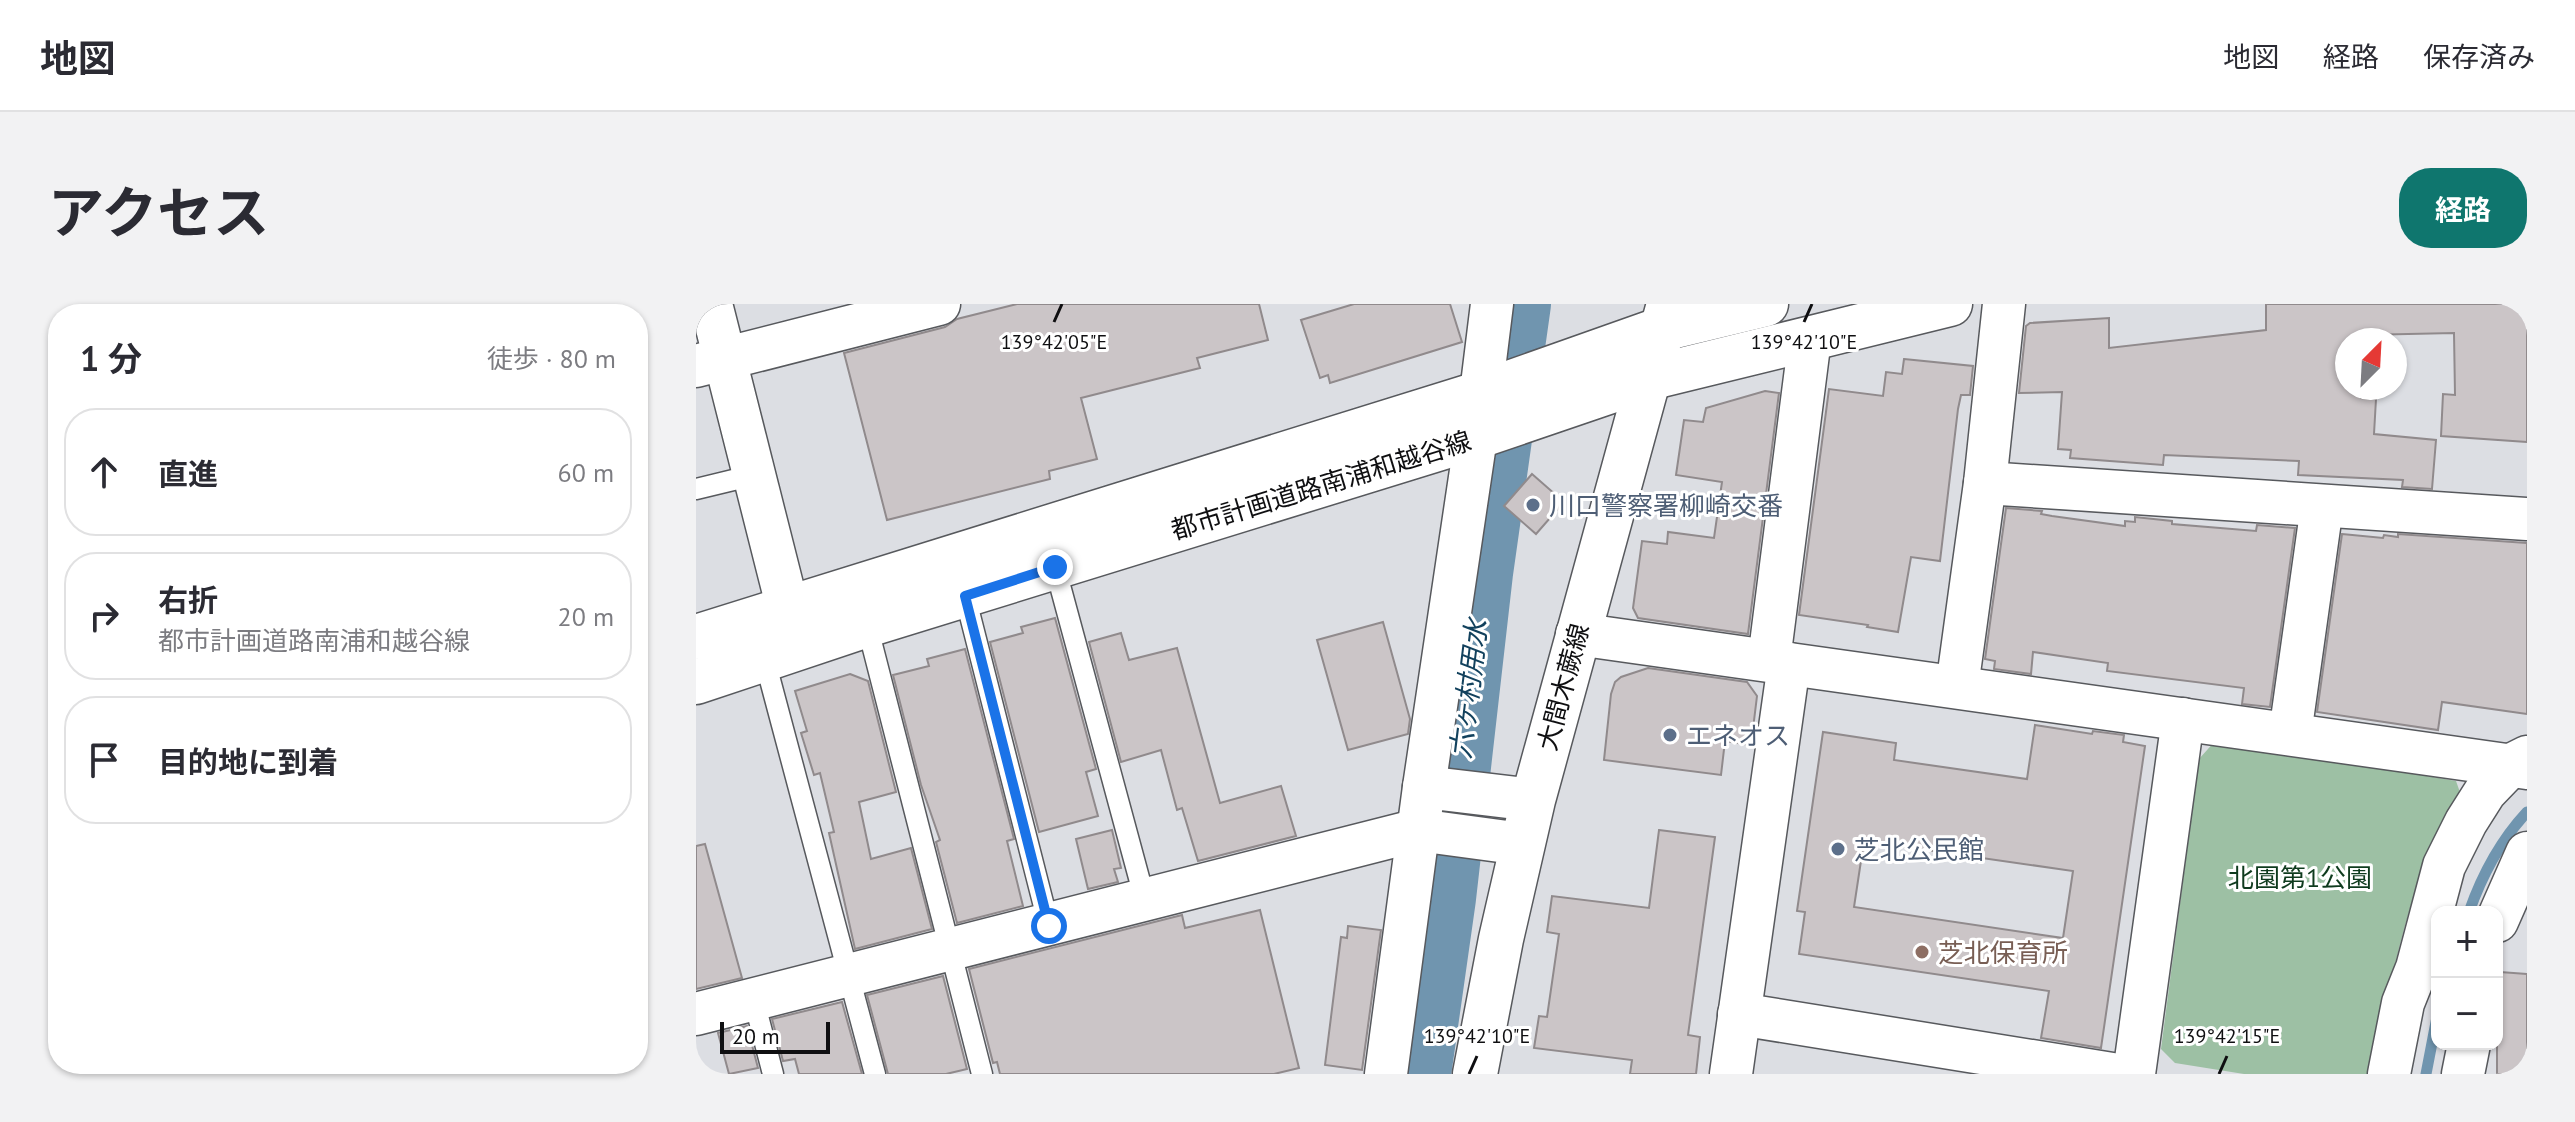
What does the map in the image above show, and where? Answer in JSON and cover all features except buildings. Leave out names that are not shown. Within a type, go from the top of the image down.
[{"type":"street","points":[[711,304],[710,362],[754,475],[788,609]]},
{"type":"street","points":[[710,362],[939,304]]},
{"type":"street","points":[[1481,393],[1492,304]]},
{"type":"street","name":"都市計画道路南浦和越谷線","points":[[696,637],[1481,393],[1665,316],[1766,304]]},
{"type":"street","name":"都市計画道路南浦和越谷線","points":[[696,682],[867,625],[1476,437],[1649,378],[1950,304]]},
{"type":"street","points":[[1957,687],[1985,483],[2004,304]]},
{"type":"street","name":"大間木蕨線","points":[[1475,1074],[1533,800],[1665,316]]},
{"type":"street","points":[[1731,1074],[1779,662],[1810,338]]},
{"type":"street","points":[[1386,1074],[1424,787],[1476,437]]},
{"type":"street","points":[[1985,483],[2527,519]]},
{"type":"street","points":[[2290,734],[2322,506]]},
{"type":"street","points":[[1577,634],[2290,734],[2522,763]]},
{"type":"street","points":[[2134,1074],[2183,719]]},
{"type":"street","points":[[2436,906],[2444,866],[2466,822],[2485,792],[2522,763]]},
{"type":"street","points":[[1424,787],[1533,800]]},
{"type":"street","points":[[696,1014],[1418,830],[1522,844]]},
{"type":"street","points":[[2503,907],[2527,853]]},
{"type":"street","points":[[2389,1074],[2403,1003],[2431,929]]},
{"type":"street","points":[[2503,933],[2527,936]]},
{"type":"street","points":[[1739,1014],[2112,1074]]},
{"type":"street","points":[[2463,1074],[2468,1050]]},
{"type":"lane","points":[[696,489],[754,475]]},
{"type":"lane","points":[[1055,567],[1145,900]]},
{"type":"lane","points":[[965,596],[1049,926]]},
{"type":"lane","points":[[867,625],[982,1074]]},
{"type":"lane","points":[[765,661],[875,1074]]},
{"type":"lane","points":[[753,997],[773,1074]]},
{"type":"green space","name":"北園第1公園","points":[[2216,740],[2456,781],[2462,798],[2445,819],[2417,886],[2370,1074],[2244,1074],[2175,1063],[2161,1049],[2199,759]]},
{"type":"waterway","name":"六ヶ村用水","points":[[1418,1074],[1443,898],[1480,573],[1518,304]]},
{"type":"waterway","points":[[2471,906],[2493,859],[2527,812]]},
{"type":"waterway","points":[[2426,1074],[2431,1048]]},
{"type":"place","name":"川口警察署柳崎交番","points":[[1533,505]]},
{"type":"place","name":"エネオス","points":[[1670,735]]},
{"type":"place","name":"芝北公民館","points":[[1838,849]]},
{"type":"place","name":"芝北保育所","points":[[1922,952]]},
{"type":"route","points":[[1049,926],[965,596],[1055,567]]}]
